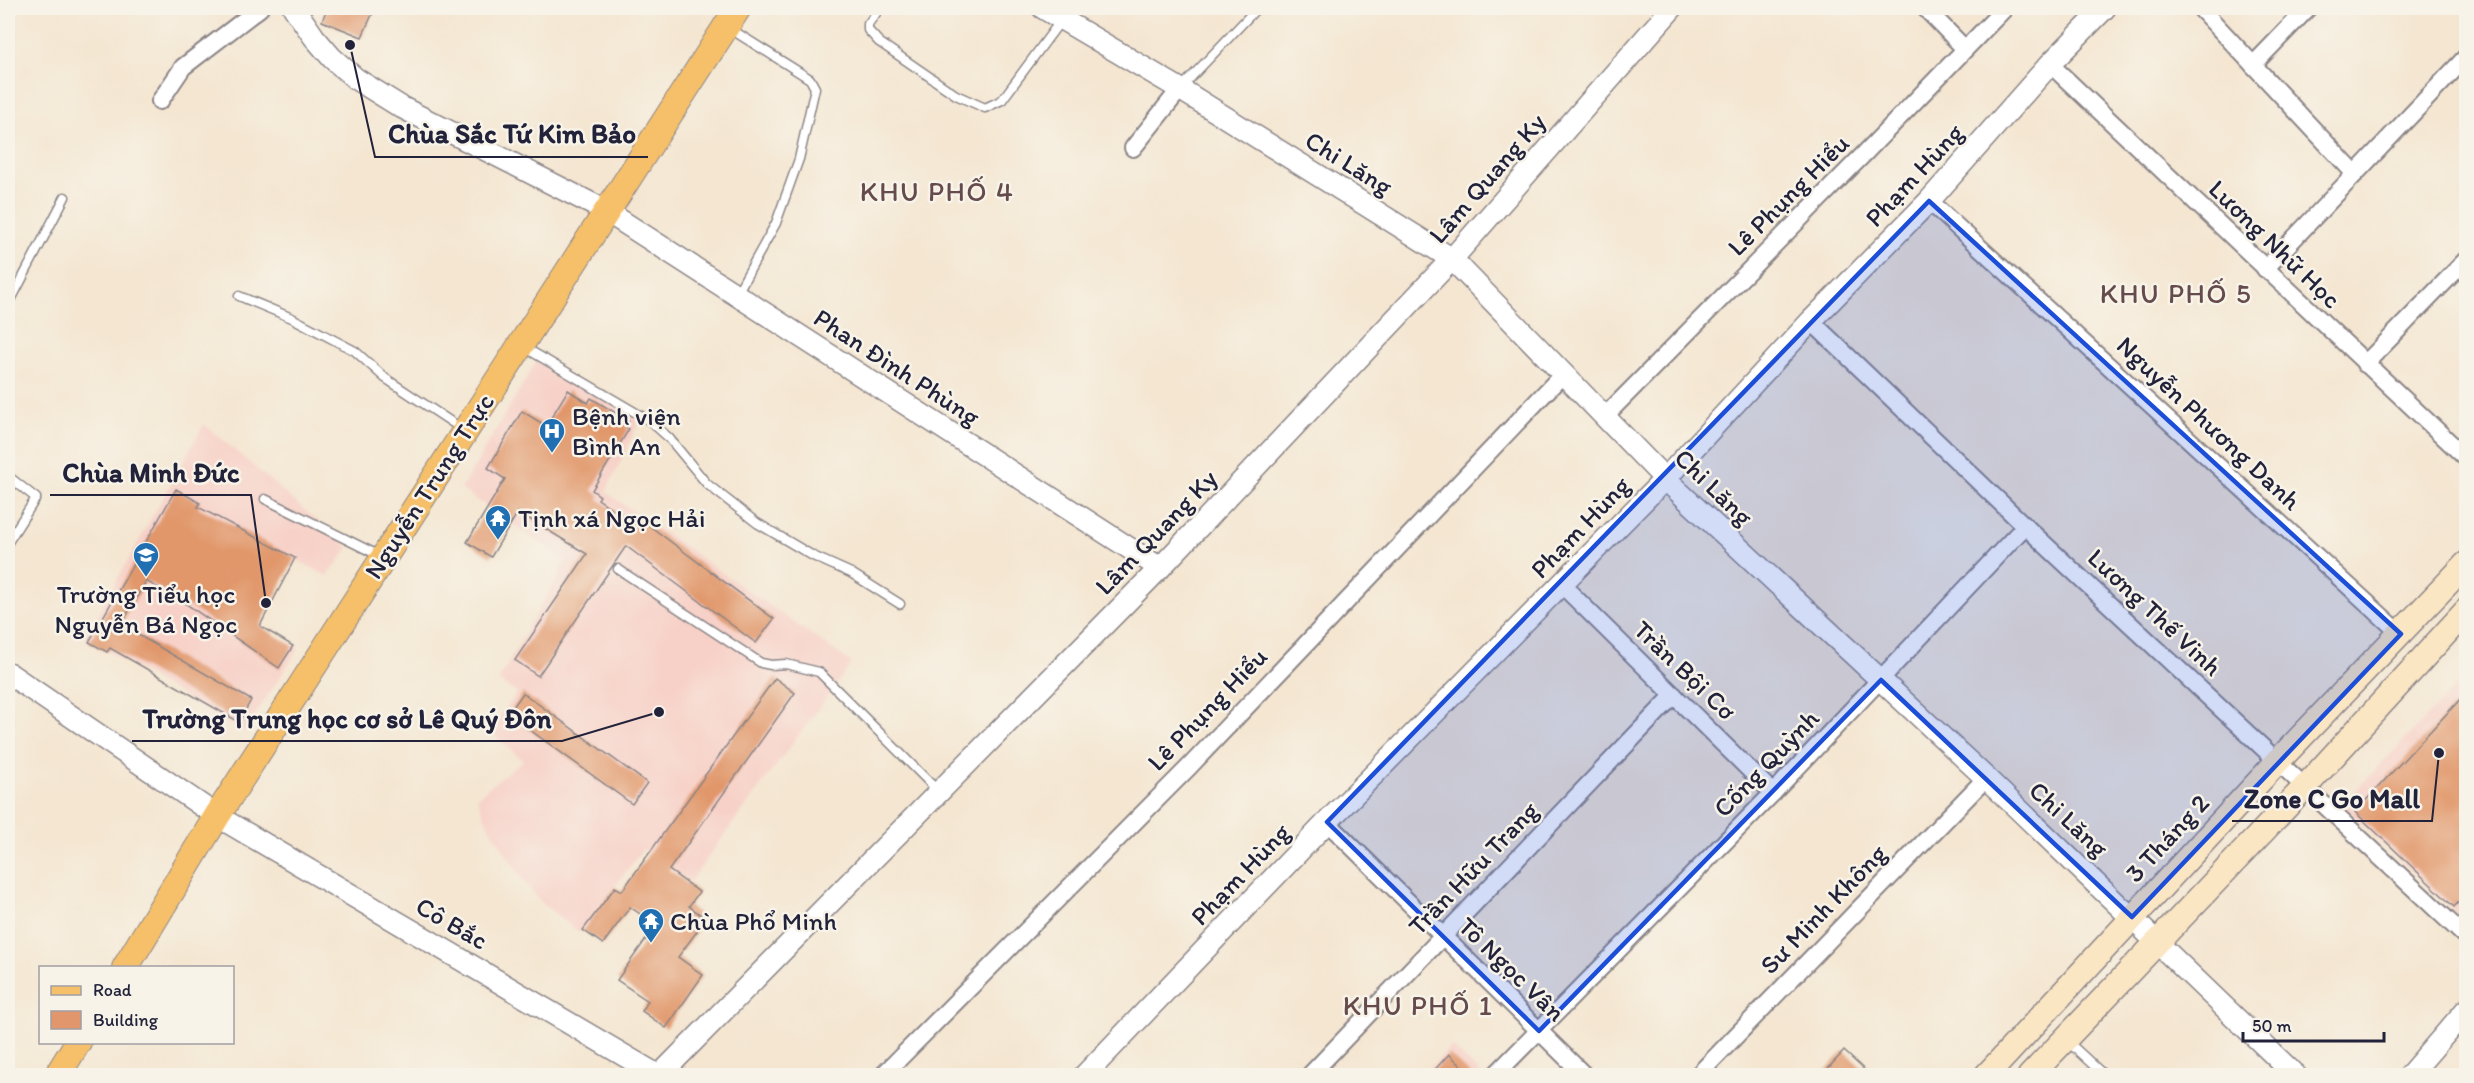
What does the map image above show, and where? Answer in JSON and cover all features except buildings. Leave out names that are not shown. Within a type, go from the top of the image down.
[{"type":"main road","name":"Nguyễn Trung Trực","points":[[126,966],[217,816],[732,17]]},
{"type":"main road","name":"3 Tháng 2","points":[[1986,1076],[2278,761],[2466,564]]},
{"type":"main road","points":[[2030,1076],[2306,787],[2466,611]]},
{"type":"main road","points":[[57,1076],[77,1044]]},
{"type":"street","points":[[160,101],[183,67],[260,8]]},
{"type":"street","name":"Phan Đình Phùng","points":[[294,8],[320,44],[356,80],[401,107],[606,211],[1160,568]]},
{"type":"street","name":"Chi Lăng","points":[[1043,8],[1180,89],[1452,259],[1665,479],[1986,778],[2296,1076]]},
{"type":"street","name":"Lâm Quang Ky","points":[[659,1076],[1160,568],[1452,259],[1672,8]]},
{"type":"street","points":[[1925,8],[1965,49]]},
{"type":"street","name":"Lê Phụng Hiểu","points":[[1605,416],[2005,8]]},
{"type":"street","name":"Phạm Hùng","points":[[1084,1076],[1327,822],[1665,479],[1811,321],[1929,201],[2050,64],[2105,8]]},
{"type":"street","points":[[2200,8],[2355,174]]},
{"type":"street","points":[[2253,64],[2308,8]]},
{"type":"street","points":[[2265,269],[2466,57]]},
{"type":"street","name":"Lương Nhữ Học","points":[[2050,64],[2364,364],[2466,458]]},
{"type":"street","points":[[1133,148],[1180,89]]},
{"type":"street","name":"Nguyễn Phương Danh","points":[[1929,201],[2401,634]]},
{"type":"street","points":[[2364,364],[2466,260]]},
{"type":"street","name":"Lương Thế Vinh","points":[[1811,321],[2025,526],[2466,937]]},
{"type":"street","name":"Lê Phụng Hiểu","points":[[882,1076],[1189,767],[1564,373]]},
{"type":"street","name":"Cống Quỳnh","points":[[1494,1076],[1773,793],[2025,526]]},
{"type":"street","name":"Trần Bội Cơ","points":[[1561,584],[1773,793]]},
{"type":"street","name":"Cô Bắc","points":[[8,674],[217,816],[659,1076]]},
{"type":"street","name":"Trần Hữu Trang","points":[[1309,1076],[1674,695]]},
{"type":"street","name":"Sư Minh Không","points":[[1697,1076],[1986,778]]},
{"type":"street","name":"Tô Ngọc Vân","points":[[1327,822],[1585,1076]]},
{"type":"street","points":[[2409,1076],[2466,1011]]},
{"type":"lane","points":[[880,8],[868,24],[868,30],[879,42],[956,95],[985,108],[1002,100],[1062,19]]},
{"type":"lane","points":[[1180,89],[1257,8]]},
{"type":"lane","points":[[732,17],[810,79],[815,88],[799,159],[777,223],[736,296]]},
{"type":"lane","points":[[8,299],[12,298],[65,197]]},
{"type":"lane","points":[[239,296],[298,321],[356,351],[385,378],[465,431]]},
{"type":"lane","points":[[520,345],[650,421],[669,438],[707,484],[757,524],[813,556],[851,573],[900,604]]},
{"type":"lane","points":[[8,476],[36,498],[8,542]]},
{"type":"lane","points":[[265,499],[383,558]]},
{"type":"lane","points":[[618,570],[761,663],[786,664],[819,672],[939,792]]},
{"type":"lane","points":[[2066,1040],[2105,1076]]},
{"type":"highlighted area","points":[[1929,201],[2401,634],[2132,917],[1881,680],[1539,1031],[1327,822]]},
{"type":"shaded area","points":[[537,360],[640,420],[606,492],[852,663],[689,883],[643,849],[580,933],[543,904],[527,886],[488,825],[477,797],[523,760],[489,731],[517,693],[498,681],[566,561],[461,489]]},
{"type":"shaded area","name":"Trường Tiểu học Nguyễn Bá Ngọc","points":[[204,424],[349,548],[327,576],[207,512],[173,580],[299,648],[244,732],[85,638]]},
{"type":"shaded area","points":[[2466,676],[2466,923],[2342,805]]},
{"type":"shaded area","points":[[1451,1046],[1482,1075],[1423,1076]]},
{"type":"place","name":"Chùa Sắc Tứ Kim Bảo","points":[[350,45]]},
{"type":"place","name":"Bệnh viện Bình An","points":[[552,454]]},
{"type":"place","name":"Tịnh xá Ngọc Hải","points":[[498,541]]},
{"type":"place","name":"Trường Tiểu học Nguyễn Bá Ngọc","points":[[146,578]]},
{"type":"place","name":"Chùa Minh Đức","points":[[266,603]]},
{"type":"place","name":"Trường Trung học cơ sở Lê Quý Đôn","points":[[659,712]]},
{"type":"place","name":"Zone C Go Mall","points":[[2439,753]]},
{"type":"place","name":"Chùa Phổ Minh","points":[[651,944]]},
{"type":"district","name":"KHU PHỐ 4","points":[[937,191]]},
{"type":"district","name":"KHU PHỐ 5","points":[[2176,293]]},
{"type":"district","name":"KHU PHỐ 1","points":[[1418,1005]]}]
